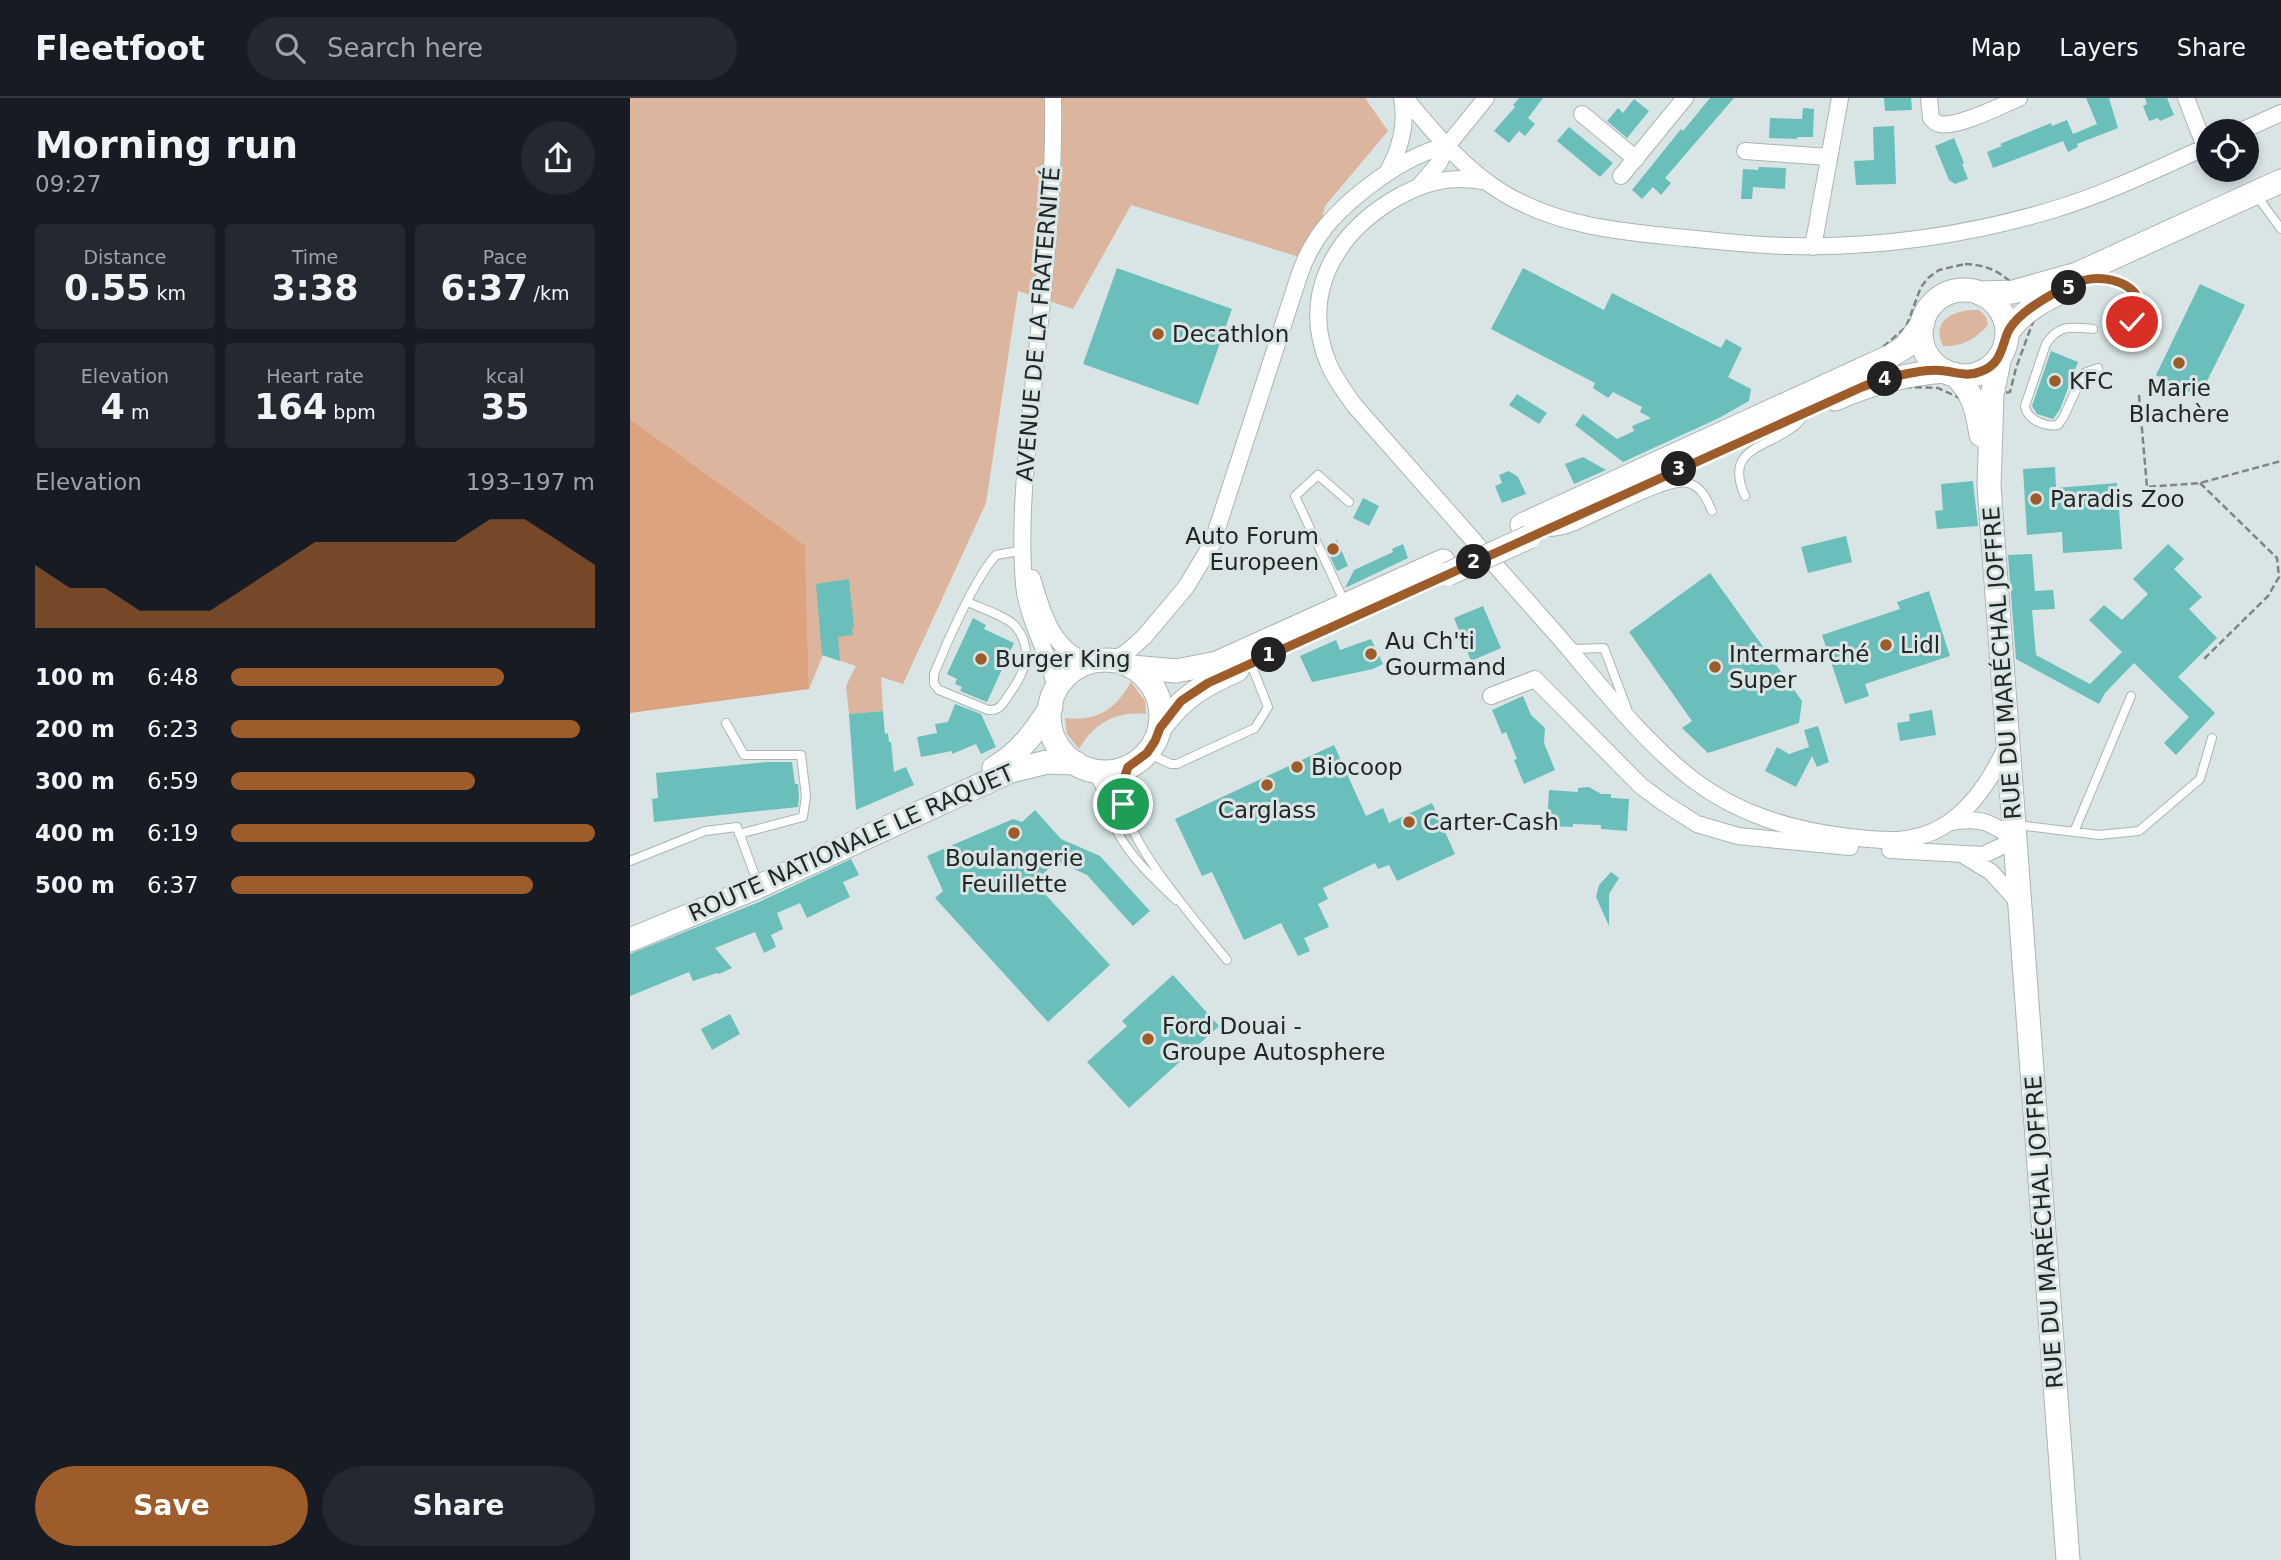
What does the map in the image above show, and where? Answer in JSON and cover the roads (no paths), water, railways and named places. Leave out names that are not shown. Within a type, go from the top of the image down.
[{"type":"main road","points":[[1894,367],[1978,373],[2000,356],[2007,333],[2017,320],[2024,300],[2281,181]]},
{"type":"main road","points":[[1349,611],[1251,664],[1192,692],[1181,701],[1160,728],[1147,753],[1128,767],[1108,772],[1082,766],[1066,755],[1055,739],[1050,720],[1053,699],[1074,670],[1112,663],[1166,671],[1207,667],[1349,611],[1804,405],[1862,387],[1894,367],[1931,306],[1946,294],[1965,290],[2006,293],[2024,300],[2086,280],[2271,198]]},
{"type":"main road","points":[[1979,293],[1998,306],[2007,333]]},
{"type":"main road","points":[[1923,323],[1922,337],[1926,351],[1934,362],[1983,397]]},
{"type":"main road","name":"RUE DU MARÉCHAL JOFFRE","points":[[2000,356],[1983,397],[2068,1560]]},
{"type":"main road","points":[[1112,663],[1144,676],[1156,693],[1160,707],[1160,728]]},
{"type":"main road","name":"ROUTE NATIONALE LE RAQUET","points":[[630,925],[874,822],[1004,762],[1024,745],[1053,699]]},
{"type":"main road","name":"ROUTE NATIONALE LE RAQUET","points":[[630,940],[752,889],[1011,771],[1038,763],[1082,766]]},
{"type":"street","name":"AVENUE DE LA FRATERNITÉ","points":[[1053,98],[1049,225],[1024,477],[1026,597],[1048,656],[1053,699]]},
{"type":"street","points":[[1404,98],[1447,146],[1488,182],[1545,214],[1601,229],[1766,245],[1813,247],[1892,241],[1996,225],[2096,195],[2196,152]]},
{"type":"street","points":[[1386,175],[1402,136],[1404,98]]},
{"type":"street","points":[[1417,188],[1486,98]]},
{"type":"street","points":[[1621,176],[1685,98]]},
{"type":"street","points":[[1813,247],[1840,98]]},
{"type":"street","points":[[1928,98],[1930,116],[1940,124],[1959,122],[2019,98]]},
{"type":"street","points":[[2186,98],[2196,121]]},
{"type":"street","points":[[2259,123],[2281,113]]},
{"type":"street","points":[[1582,114],[1636,159]]},
{"type":"street","points":[[1112,663],[1144,637],[1185,587],[1207,554],[1217,531],[1307,256],[1334,217],[1386,175],[1425,152],[1447,146]]},
{"type":"street","points":[[1745,151],[1829,157]]},
{"type":"street","points":[[1488,182],[1466,178],[1448,179],[1417,188],[1388,203],[1356,227],[1332,261],[1324,280],[1319,312],[1325,355],[1333,374],[1354,405],[1636,726],[1682,771],[1706,789],[1745,810],[1784,825],[1825,834],[1892,840],[1920,837],[1950,822],[1965,809],[1985,784],[2008,743]]},
{"type":"street","name":"AVENUE DE LA FRATERNITÉ","points":[[1024,550],[1041,608],[1056,638],[1072,655],[1112,663]]},
{"type":"street","name":"RUE DU MARÉCHAL JOFFRE","points":[[1491,696],[1535,679],[1648,792],[1698,824],[1738,836],[1987,854],[2015,833]]},
{"type":"street","points":[[1950,822],[1972,819],[1986,821],[2015,833]]},
{"type":"street","name":"RUE DU MARÉCHAL JOFFRE","points":[[1956,853],[1985,867],[2020,904]]},
{"type":"lane","points":[[2271,198],[2281,229]]},
{"type":"lane","points":[[2086,280],[2112,281],[2133,289],[2138,296],[2139,306],[2132,322]]},
{"type":"lane","points":[[2093,329],[2064,328],[2052,336],[2046,344],[2025,406],[2026,413],[2049,426],[2057,425],[2084,373],[2098,368]]},
{"type":"lane","points":[[1745,496],[1738,478],[1744,457],[1753,448],[1794,427],[1804,405]]},
{"type":"lane","points":[[1349,502],[1318,475],[1295,496],[1349,611]]},
{"type":"lane","points":[[1529,530],[1568,529],[1679,483],[1701,490],[1712,511]]},
{"type":"lane","points":[[968,602],[1012,623],[1023,641],[1026,661],[1023,674],[1002,706],[995,710],[988,710],[942,692],[934,684],[936,670],[968,602],[986,566],[996,555],[1024,550]]},
{"type":"lane","points":[[1568,648],[1604,648],[1619,693],[1636,726]]},
{"type":"lane","points":[[1147,753],[1177,764],[1255,728],[1268,707],[1251,664]]},
{"type":"lane","points":[[2074,832],[2131,696]]},
{"type":"lane","points":[[726,723],[744,755],[801,755],[806,796],[803,817],[739,834]]},
{"type":"lane","points":[[2015,833],[2074,832],[2099,835],[2139,831],[2200,779],[2212,738]]},
{"type":"lane","points":[[1082,766],[1098,781],[1122,841],[1162,887],[1193,917]]},
{"type":"lane","points":[[1128,767],[1122,797],[1133,830],[1156,867],[1227,960]]},
{"type":"lane","points":[[630,861],[705,831],[737,827],[754,873]]},
{"type":"place","name":"Decathlon","points":[[1158,334]]},
{"type":"place","name":"Marie Blachère","points":[[2179,363]]},
{"type":"place","name":"KFC","points":[[2055,381]]},
{"type":"place","name":"Paradis Zoo","points":[[2036,499]]},
{"type":"place","name":"Auto Forum Europeen","points":[[1333,549]]},
{"type":"place","name":"Lidl","points":[[1886,645]]},
{"type":"place","name":"Au Ch'ti Gourmand","points":[[1371,654]]},
{"type":"place","name":"Burger King","points":[[981,659]]},
{"type":"place","name":"Intermarché Super","points":[[1715,667]]},
{"type":"place","name":"Biocoop","points":[[1297,767]]},
{"type":"place","name":"Carglass","points":[[1267,785]]},
{"type":"place","name":"Carter-Cash","points":[[1409,822]]},
{"type":"place","name":"Boulangerie Feuillette","points":[[1014,833]]},
{"type":"place","name":"Ford Douai - Groupe Autosphere","points":[[1148,1039]]}]
